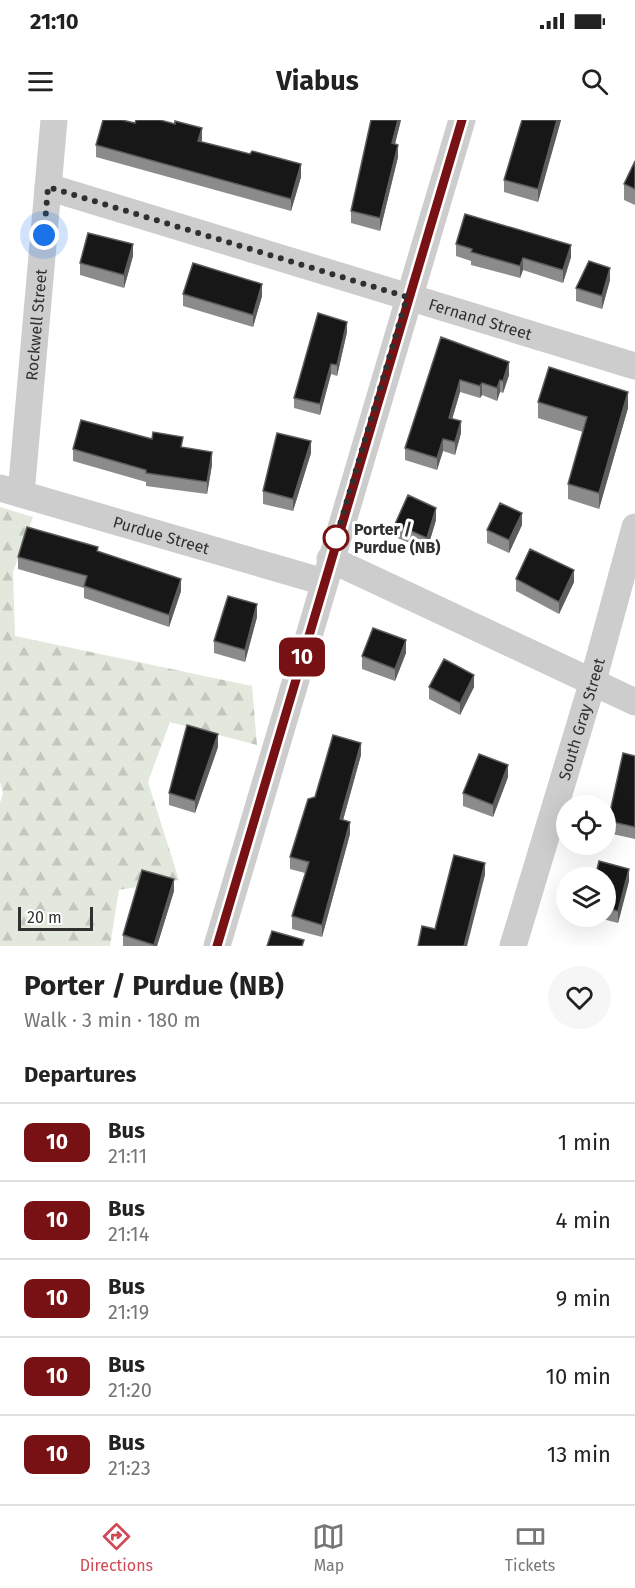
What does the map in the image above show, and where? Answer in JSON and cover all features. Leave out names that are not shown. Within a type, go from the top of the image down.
[{"type":"street","name":"Rockwell Street","points":[[11,491],[54,120]]},
{"type":"street","points":[[217,946],[407,297],[462,120]]},
{"type":"street","name":"Fernand Street","points":[[48,187],[634,365]]},
{"type":"street","name":"Purdue Street","points":[[11,491],[327,571],[593,681],[635,702]]},
{"type":"street","name":"South Gray Street","points":[[513,946],[593,681],[635,527]]},
{"type":"green space","points":[[0,507],[33,517],[13,572],[15,636],[252,686],[257,745],[170,722],[148,782],[179,880],[119,890],[110,946],[0,946],[0,803],[3,793],[0,782]]},
{"type":"building","points":[[103,120],[135,123],[136,120],[160,120],[175,124],[175,121],[202,128],[198,141],[250,154],[252,151],[301,164],[291,199],[96,145]]},
{"type":"building","points":[[371,120],[398,120],[392,143],[398,145],[380,218],[351,211]]},
{"type":"building","points":[[522,120],[557,120],[538,189],[504,180]]},
{"type":"building","points":[[635,161],[635,189],[624,184]]},
{"type":"building","points":[[465,214],[571,245],[563,270],[523,258],[520,266],[471,252],[472,249],[456,244]]},
{"type":"building","points":[[88,233],[133,244],[124,275],[80,263]]},
{"type":"building","points":[[589,261],[610,268],[602,296],[576,288]]},
{"type":"building","points":[[193,263],[262,284],[253,315],[183,294]]},
{"type":"building","points":[[318,313],[347,322],[337,365],[331,364],[320,404],[294,398]]},
{"type":"building","points":[[441,337],[509,362],[503,381],[500,380],[497,388],[460,380],[449,418],[461,421],[455,442],[443,439],[437,458],[405,448]]},
{"type":"building","points":[[549,367],[628,392],[599,493],[568,484],[587,417],[538,402]]},
{"type":"building","points":[[81,420],[152,439],[153,432],[183,437],[181,447],[212,452],[207,482],[146,473],[146,470],[73,449]]},
{"type":"building","points":[[277,433],[311,441],[293,499],[263,491]]},
{"type":"building","points":[[408,495],[436,508],[427,538],[395,524]]},
{"type":"building","points":[[500,503],[522,513],[509,540],[487,530]]},
{"type":"building","points":[[27,527],[98,547],[97,551],[181,579],[169,615],[84,586],[87,576],[18,557]]},
{"type":"building","points":[[530,549],[574,570],[559,602],[516,579]]},
{"type":"building","points":[[228,596],[257,604],[245,650],[214,641]]},
{"type":"building","points":[[373,628],[406,640],[395,669],[362,656]]},
{"type":"building","points":[[444,659],[474,675],[460,703],[429,687]]},
{"type":"building","points":[[187,725],[218,734],[195,801],[169,793]]},
{"type":"building","points":[[333,735],[361,743],[340,819],[350,822],[322,925],[292,916],[309,862],[290,857],[308,799],[315,797]]},
{"type":"building","points":[[623,753],[635,756],[635,827],[616,823],[616,795],[614,795]]},
{"type":"building","points":[[479,754],[508,765],[493,805],[463,793]]},
{"type":"building","points":[[454,855],[485,863],[464,946],[418,946],[422,926],[435,929]]},
{"type":"building","points":[[599,861],[629,869],[618,911],[616,910],[616,867],[598,867]]},
{"type":"building","points":[[142,870],[174,879],[154,945],[123,935]]},
{"type":"building","points":[[272,931],[304,940],[302,946],[267,946]]},
{"type":"bus line","name":"10","points":[[217,946],[407,297],[462,120]]},
{"type":"place","name":"Porter / Purdue (NB)","points":[[336,538]]},
{"type":"route","points":[[44,235],[48,187],[407,297],[336,538]]}]
